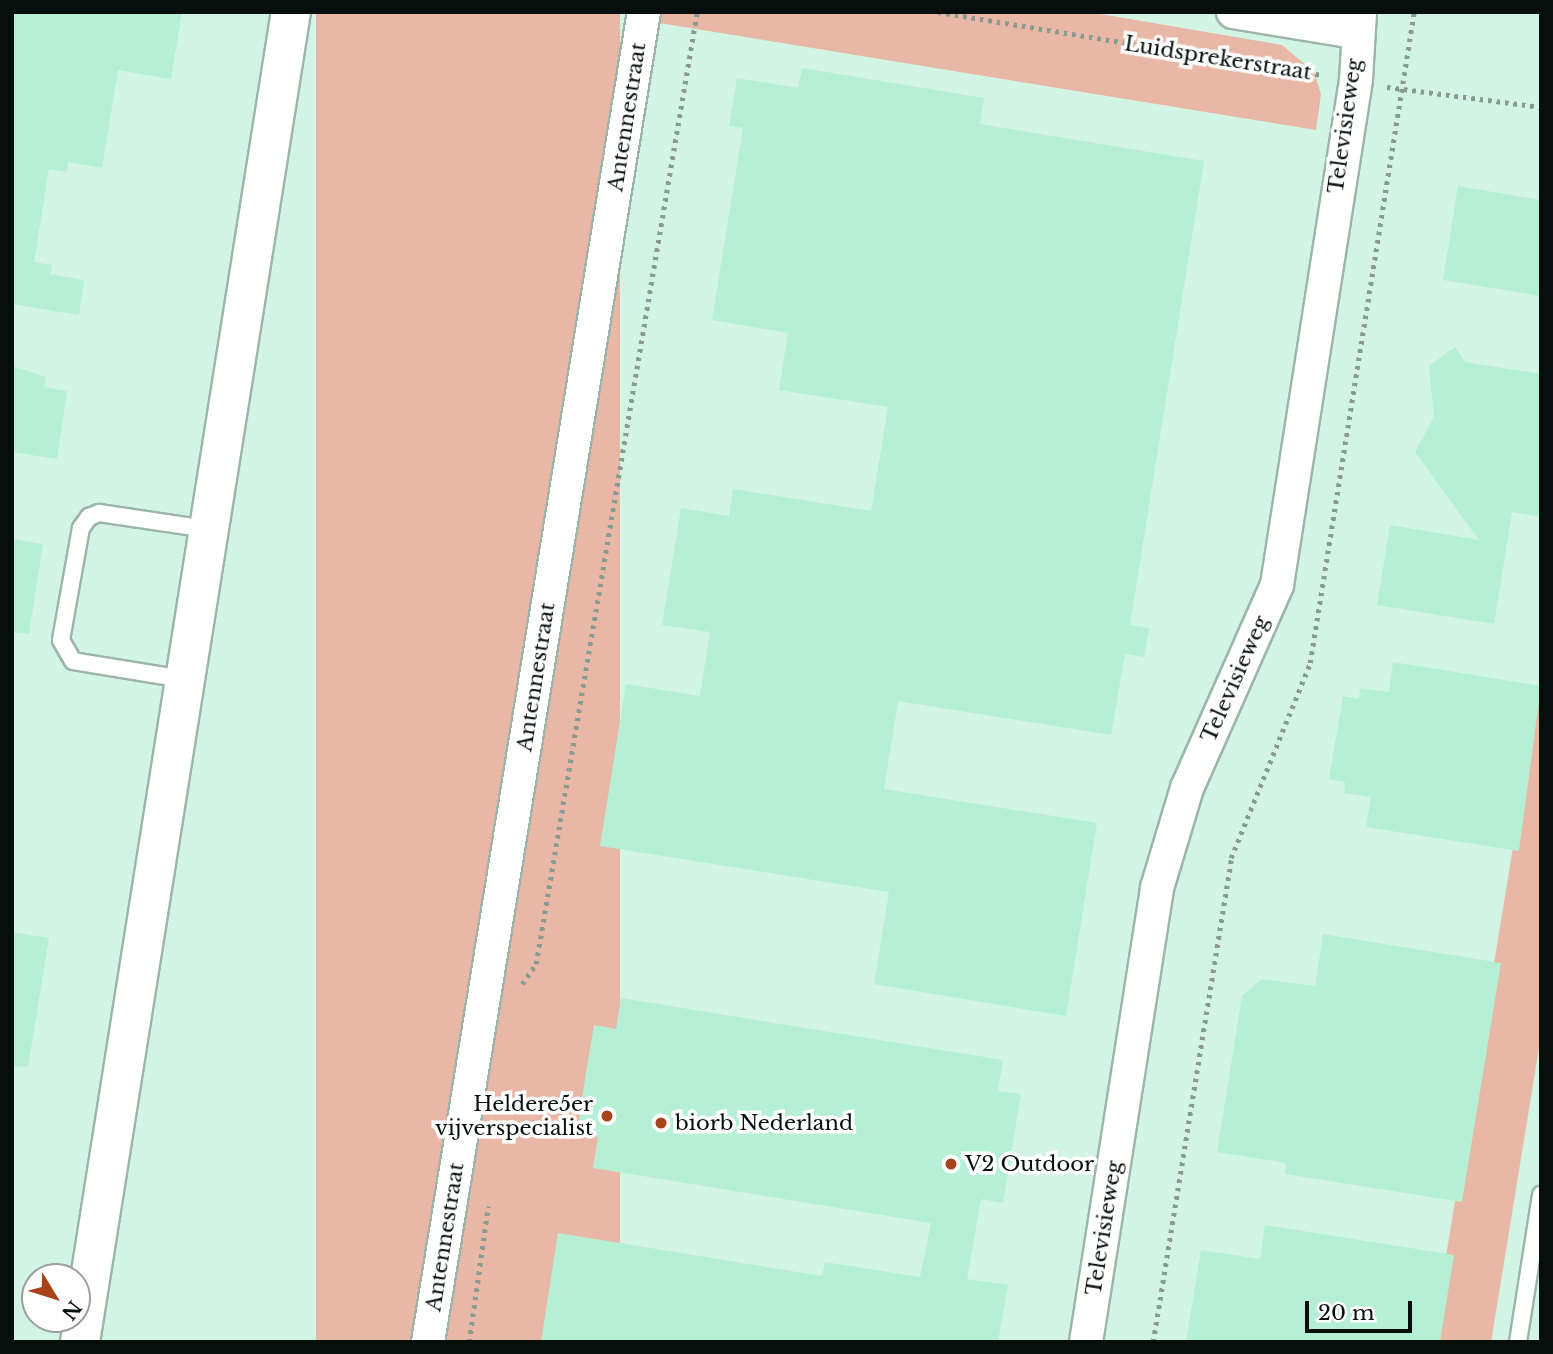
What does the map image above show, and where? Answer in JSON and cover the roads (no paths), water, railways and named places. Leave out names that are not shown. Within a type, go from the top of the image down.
[{"type":"street","points":[[80,1342],[183,679],[291,12]]},
{"type":"street","name":"Antennestraat","points":[[428,1342],[644,12]]},
{"type":"street","points":[[1233,12],[1357,22]]},
{"type":"street","name":"Televisieweg","points":[[1086,1342],[1157,888],[1187,788],[1278,585],[1356,80],[1357,22]]},
{"type":"lane","points":[[183,679],[73,661],[61,640],[81,528],[89,517],[99,513],[208,529]]},
{"type":"lane","points":[[1518,1342],[1541,1195]]},
{"type":"place","name":"Heldere5er vijverspecialist","points":[[607,1116]]},
{"type":"place","name":"biorb Nederland","points":[[661,1123]]},
{"type":"place","name":"V2 Outdoor","points":[[951,1164]]}]
